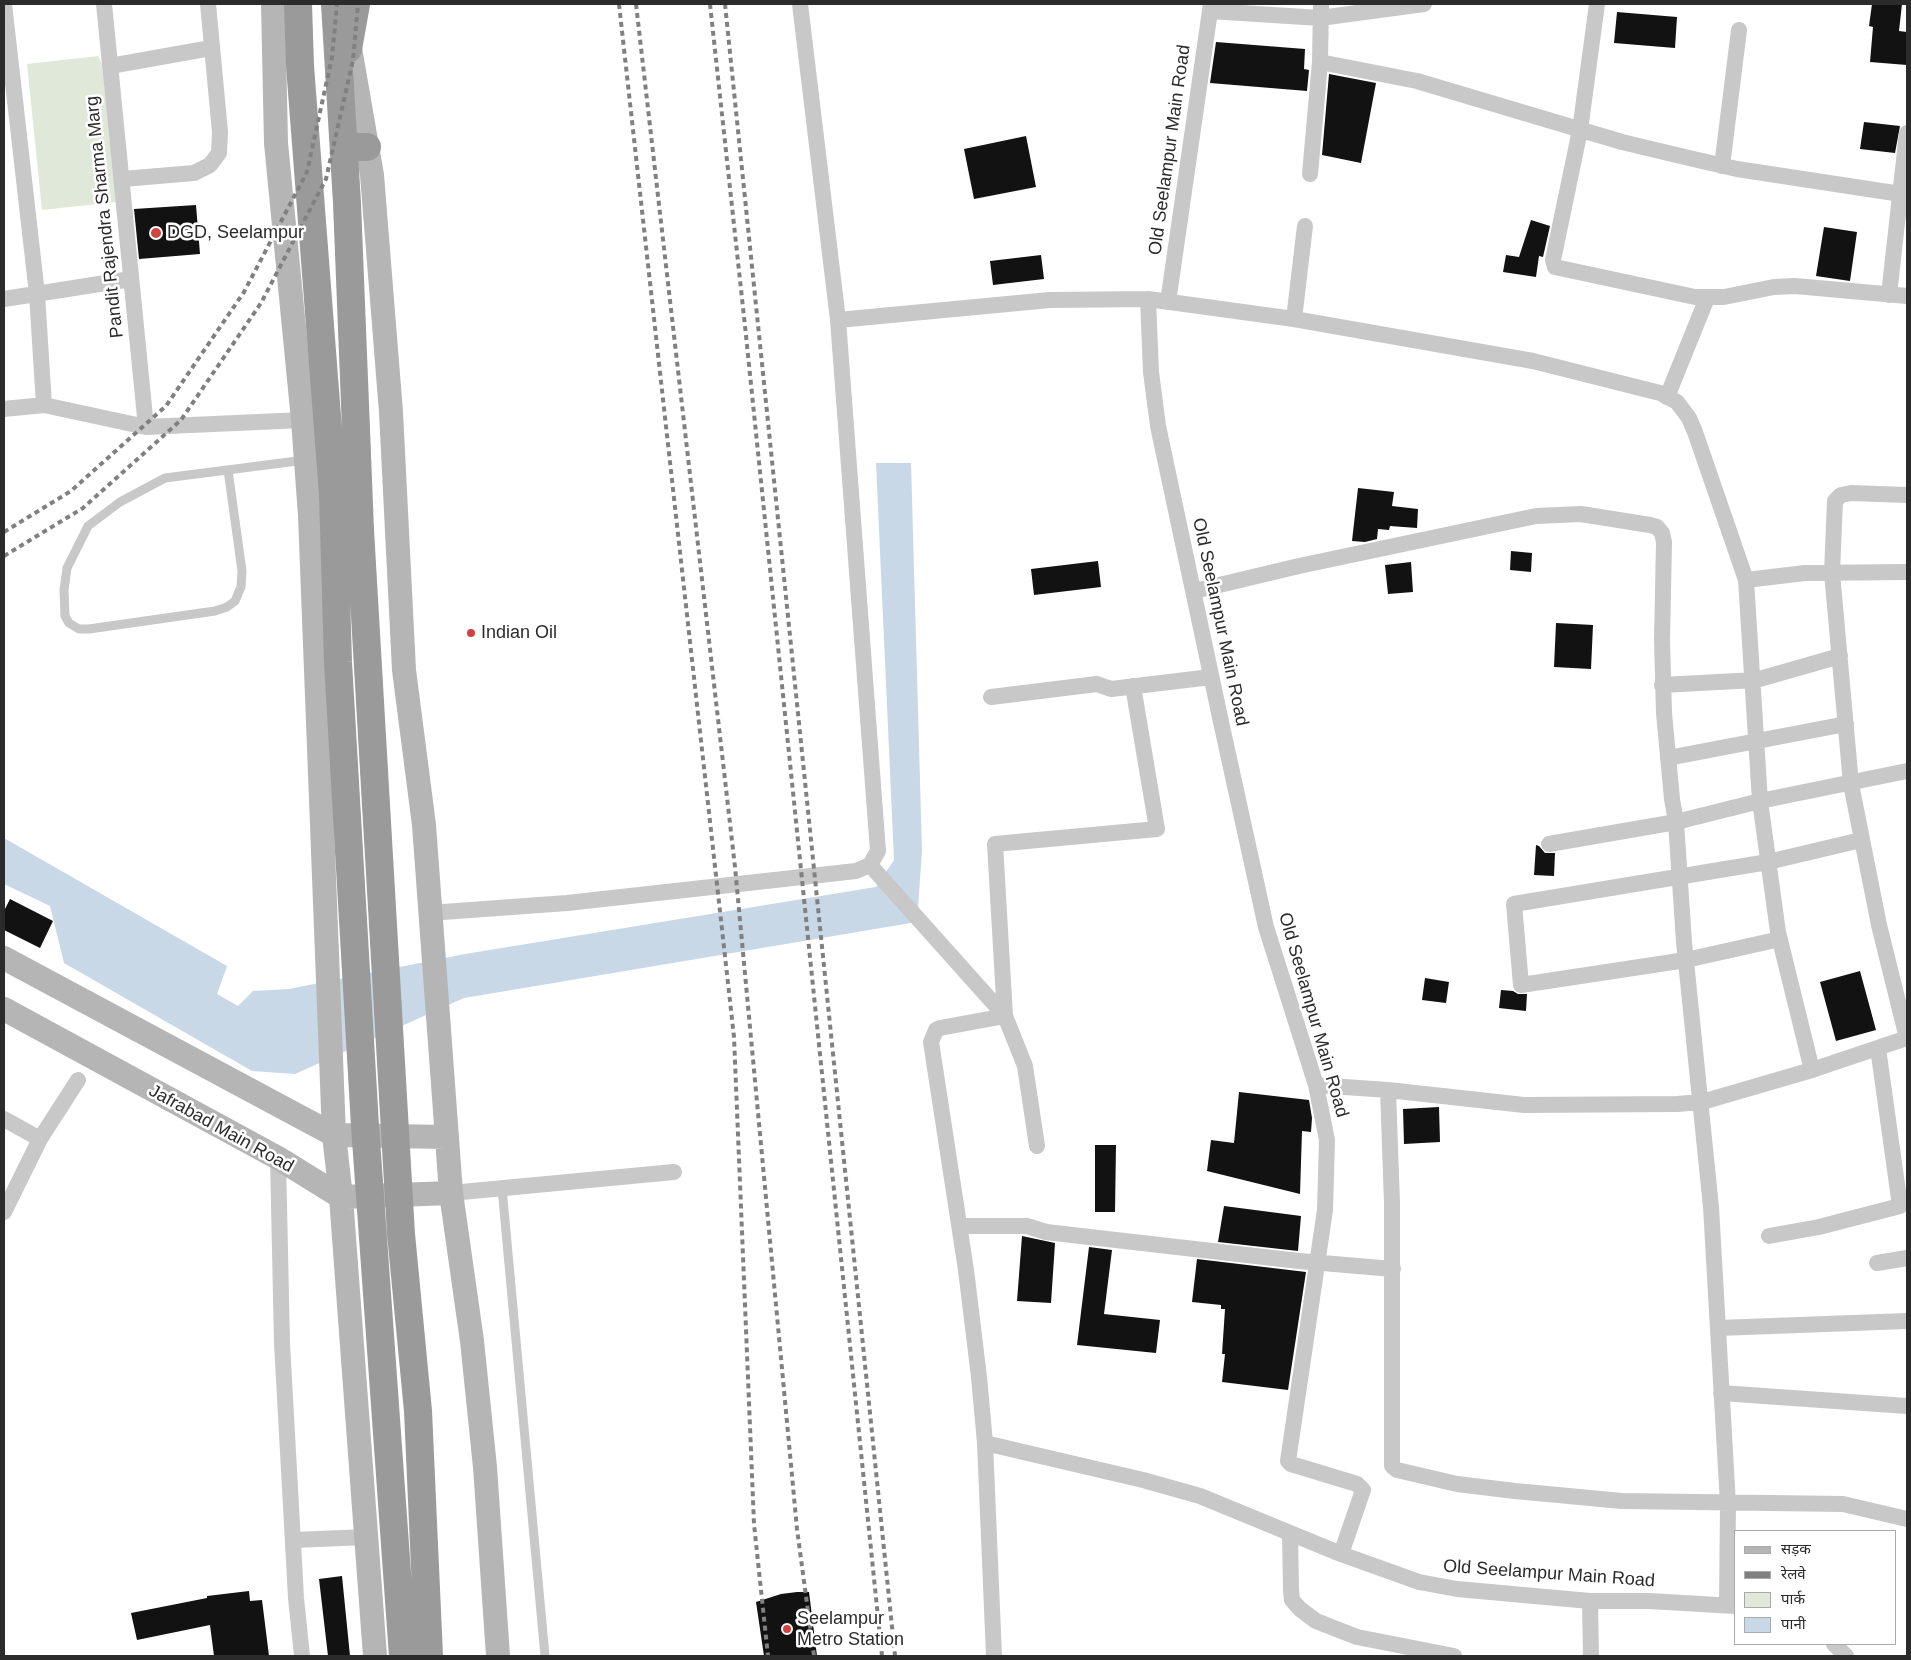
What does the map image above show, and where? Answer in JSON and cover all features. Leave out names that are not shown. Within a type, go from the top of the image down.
[{"type":"highway","points":[[298,4],[300,66],[333,494],[338,662],[365,1126],[403,1656]]},
{"type":"highway","points":[[335,4],[341,86],[356,147],[347,203],[366,639],[400,1234],[418,1411],[429,1656]]},
{"type":"highway","points":[[341,86],[356,4]]},
{"type":"main road","points":[[273,4],[276,143],[304,420],[334,1135],[341,1197],[375,1656]]},
{"type":"main road","points":[[342,4],[349,42],[356,147],[372,175],[391,412],[404,670],[424,825],[451,1193],[472,1341],[485,1467],[498,1656]]},
{"type":"main road","points":[[4,958],[334,1135],[447,1138]]},
{"type":"main road","name":"Jafrabad Main Road","points":[[4,1009],[278,1158],[341,1197]]},
{"type":"main road","points":[[341,1197],[451,1193]]},
{"type":"street","points":[[4,4],[37,294],[44,404]]},
{"type":"street","name":"Pandit Rajendra Sharma Marg","points":[[104,4],[123,179],[146,427]]},
{"type":"street","points":[[123,179],[194,173],[210,165],[219,153],[220,132],[208,4]]},
{"type":"street","points":[[800,4],[838,320],[879,839],[875,871]]},
{"type":"street","points":[[1211,8],[1320,11],[1424,4]]},
{"type":"street","points":[[1597,4],[1580,130],[1553,260],[1555,267],[1603,279],[1707,298],[1774,287],[1795,286],[1907,296]]},
{"type":"street","name":"Old Seelampur Main Road","points":[[1173,302],[1211,8]]},
{"type":"street","points":[[1310,174],[1320,62],[1320,11]]},
{"type":"street","points":[[1722,166],[1739,30]]},
{"type":"street","points":[[110,66],[211,48]]},
{"type":"street","points":[[1320,62],[1417,81],[1622,142],[1722,166],[1901,194]]},
{"type":"street","points":[[1889,295],[1907,133]]},
{"type":"street","points":[[1294,319],[1304,226]]},
{"type":"street","points":[[4,299],[131,279]]},
{"type":"street","points":[[1667,397],[1707,298]]},
{"type":"street","points":[[838,320],[1050,300],[1148,299],[1294,319],[1533,361],[1660,393],[1676,402],[1689,418],[1746,580],[1760,801],[1768,862],[1780,939],[1812,1070]]},
{"type":"street","name":"Old Seelampur Main Road","points":[[1148,299],[1155,407],[1211,677],[1266,927],[1316,1085],[1327,1140],[1325,1210],[1288,1461],[1291,1464],[1357,1484],[1363,1490],[1342,1554],[1436,1586],[1590,1601],[1731,1606]]},
{"type":"street","points":[[4,409],[44,404],[146,427],[304,420]]},
{"type":"street","points":[[1316,1085],[1388,1090],[1524,1105],[1702,1102],[1812,1070],[1907,1038],[1861,840],[1851,784],[1832,574],[1835,501],[1842,495],[1851,493],[1907,495]]},
{"type":"street","points":[[1194,591],[1309,564],[1536,516],[1581,514],[1650,525],[1657,527],[1662,533],[1664,542],[1662,685],[1676,822],[1686,960],[1702,1102],[1718,1328],[1728,1504],[1731,1606]]},
{"type":"street","points":[[1746,580],[1790,574],[1907,572]]},
{"type":"street","points":[[1662,685],[1753,680],[1840,656]]},
{"type":"street","points":[[991,697],[1098,684],[1110,689],[1211,677]]},
{"type":"street","points":[[1004,1016],[995,844],[1157,829],[1133,686]]},
{"type":"street","points":[[1668,758],[1757,743],[1846,724]]},
{"type":"street","points":[[1549,844],[1676,822],[1760,801],[1907,772]]},
{"type":"street","points":[[1780,939],[1686,960],[1521,985],[1514,904],[1768,862],[1861,840]]},
{"type":"street","points":[[429,913],[567,903],[856,871],[875,871],[952,958],[994,1002],[1004,1016],[1025,1066],[1037,1146]]},
{"type":"street","points":[[994,1656],[985,1443],[960,1226],[931,1042],[932,1036],[940,1028],[1004,1016]]},
{"type":"street","points":[[1768,1236],[1819,1227],[1900,1206],[1878,1048]]},
{"type":"street","points":[[4,1212],[40,1140],[78,1080]]},
{"type":"street","points":[[1388,1090],[1393,1269],[1392,1466],[1397,1470],[1457,1484],[1515,1492],[1622,1501],[1728,1504],[1843,1504],[1907,1519]]},
{"type":"street","points":[[4,1118],[40,1140]]},
{"type":"street","points":[[278,1158],[282,1343],[293,1540],[302,1656]]},
{"type":"street","points":[[451,1193],[674,1172]]},
{"type":"street","points":[[960,1226],[1027,1226],[1046,1232],[1393,1269]]},
{"type":"street","points":[[1877,1263],[1907,1258]]},
{"type":"street","points":[[1718,1328],[1907,1321]]},
{"type":"street","points":[[1721,1393],[1907,1406]]},
{"type":"street","points":[[985,1443],[1143,1480],[1200,1496],[1342,1554]]},
{"type":"street","points":[[1290,1533],[1292,1600],[1310,1617],[1333,1629],[1357,1637],[1454,1656]]},
{"type":"street","points":[[293,1540],[367,1537]]},
{"type":"street","points":[[1590,1601],[1592,1656]]},
{"type":"street","points":[[1835,1645],[1846,1656]]},
{"type":"lane","points":[[228,470],[242,571],[241,587],[234,601],[227,607],[215,611],[89,629],[79,628],[69,622],[65,616],[64,590],[67,568],[88,526],[120,502],[164,478],[306,460]]},
{"type":"lane","points":[[502,1188],[545,1656]]},
{"type":"green space","points":[[98,56],[102,64],[116,202],[42,210],[27,64]]},
{"type":"water","points":[[876,463],[911,463],[922,851],[917,922],[464,998],[295,1074],[252,1071],[64,963],[50,906],[4,884],[4,838],[227,966],[217,994],[238,1006],[253,991],[289,989],[465,954],[876,887],[894,860]]},
{"type":"building","points":[[1872,4],[1902,4],[1899,31],[1907,32],[1907,65],[1870,62],[1873,27],[1869,26]]},
{"type":"building","points":[[1617,12],[1677,17],[1675,48],[1614,43]]},
{"type":"building","points":[[1216,42],[1305,49],[1304,69],[1309,70],[1307,91],[1210,83]]},
{"type":"building","points":[[1329,74],[1376,83],[1361,163],[1322,155]]},
{"type":"building","points":[[1864,122],[1900,126],[1895,153],[1860,149]]},
{"type":"building","points":[[1026,136],[1036,187],[974,199],[964,149]]},
{"type":"building","points":[[196,205],[200,254],[139,259],[134,209]]},
{"type":"building","points":[[1531,220],[1550,226],[1543,257],[1539,256],[1536,277],[1503,272],[1506,255],[1519,257]]},
{"type":"building","points":[[1824,227],[1857,232],[1850,281],[1816,276]]},
{"type":"building","points":[[1041,255],[1044,279],[993,285],[990,261]]},
{"type":"building","points":[[1358,488],[1394,492],[1392,506],[1418,509],[1417,528],[1390,526],[1389,530],[1378,529],[1377,539],[1365,542],[1352,541]]},
{"type":"building","points":[[1511,551],[1532,553],[1531,572],[1510,570]]},
{"type":"building","points":[[1098,561],[1101,587],[1034,595],[1031,569]]},
{"type":"building","points":[[1411,562],[1413,592],[1388,594],[1385,565]]},
{"type":"building","points":[[1556,623],[1593,625],[1591,669],[1554,667]]},
{"type":"building","points":[[1536,845],[1545,853],[1555,853],[1554,876],[1534,875]]},
{"type":"building","points":[[10,899],[53,921],[40,948],[4,930],[4,911]]},
{"type":"building","points":[[1860,971],[1876,1030],[1836,1041],[1820,982]]},
{"type":"building","points":[[1425,978],[1449,982],[1446,1003],[1422,1000]]},
{"type":"building","points":[[1501,990],[1527,994],[1526,1011],[1499,1008]]},
{"type":"building","points":[[1239,1092],[1309,1100],[1312,1118],[1311,1132],[1302,1131],[1300,1194],[1207,1171],[1211,1140],[1234,1143]]},
{"type":"building","points":[[1439,1107],[1440,1142],[1404,1144],[1403,1109]]},
{"type":"building","points":[[1095,1145],[1116,1145],[1115,1212],[1095,1212]]},
{"type":"building","points":[[1224,1206],[1301,1216],[1298,1251],[1218,1242]]},
{"type":"building","points":[[1022,1236],[1055,1243],[1051,1303],[1017,1301]]},
{"type":"building","points":[[1089,1247],[1112,1250],[1104,1314],[1160,1320],[1156,1353],[1077,1345]]},
{"type":"building","points":[[1197,1259],[1306,1272],[1288,1390],[1222,1382],[1225,1354],[1222,1354],[1225,1309],[1221,1309],[1221,1305],[1192,1302]]},
{"type":"building","points":[[342,1576],[350,1656],[328,1656],[319,1579]]},
{"type":"building","points":[[249,1591],[250,1601],[262,1600],[269,1656],[214,1656],[210,1625],[137,1640],[131,1613],[207,1598],[207,1596]]},
{"type":"building","name":"Seelampur Metro Station","points":[[809,1592],[817,1656],[764,1656],[756,1602],[781,1594]]},
{"type":"railway","points":[[4,532],[71,491],[166,406],[244,292],[307,172],[332,57],[337,4]]},
{"type":"railway","points":[[4,556],[83,508],[181,420],[261,303],[326,179],[353,60],[358,4]]},
{"type":"railway","points":[[619,4],[734,1037],[754,1524],[768,1656]]},
{"type":"railway","points":[[636,4],[735,867],[797,1529],[814,1656]]},
{"type":"railway","points":[[710,4],[882,1656]]},
{"type":"railway","points":[[725,4],[895,1656]]},
{"type":"place","name":"DGD, Seelampur","points":[[156,233]]},
{"type":"place","name":"Indian Oil","points":[[471,633]]},
{"type":"place","name":"Seelampur Metro Station","points":[[787,1629]]}]
